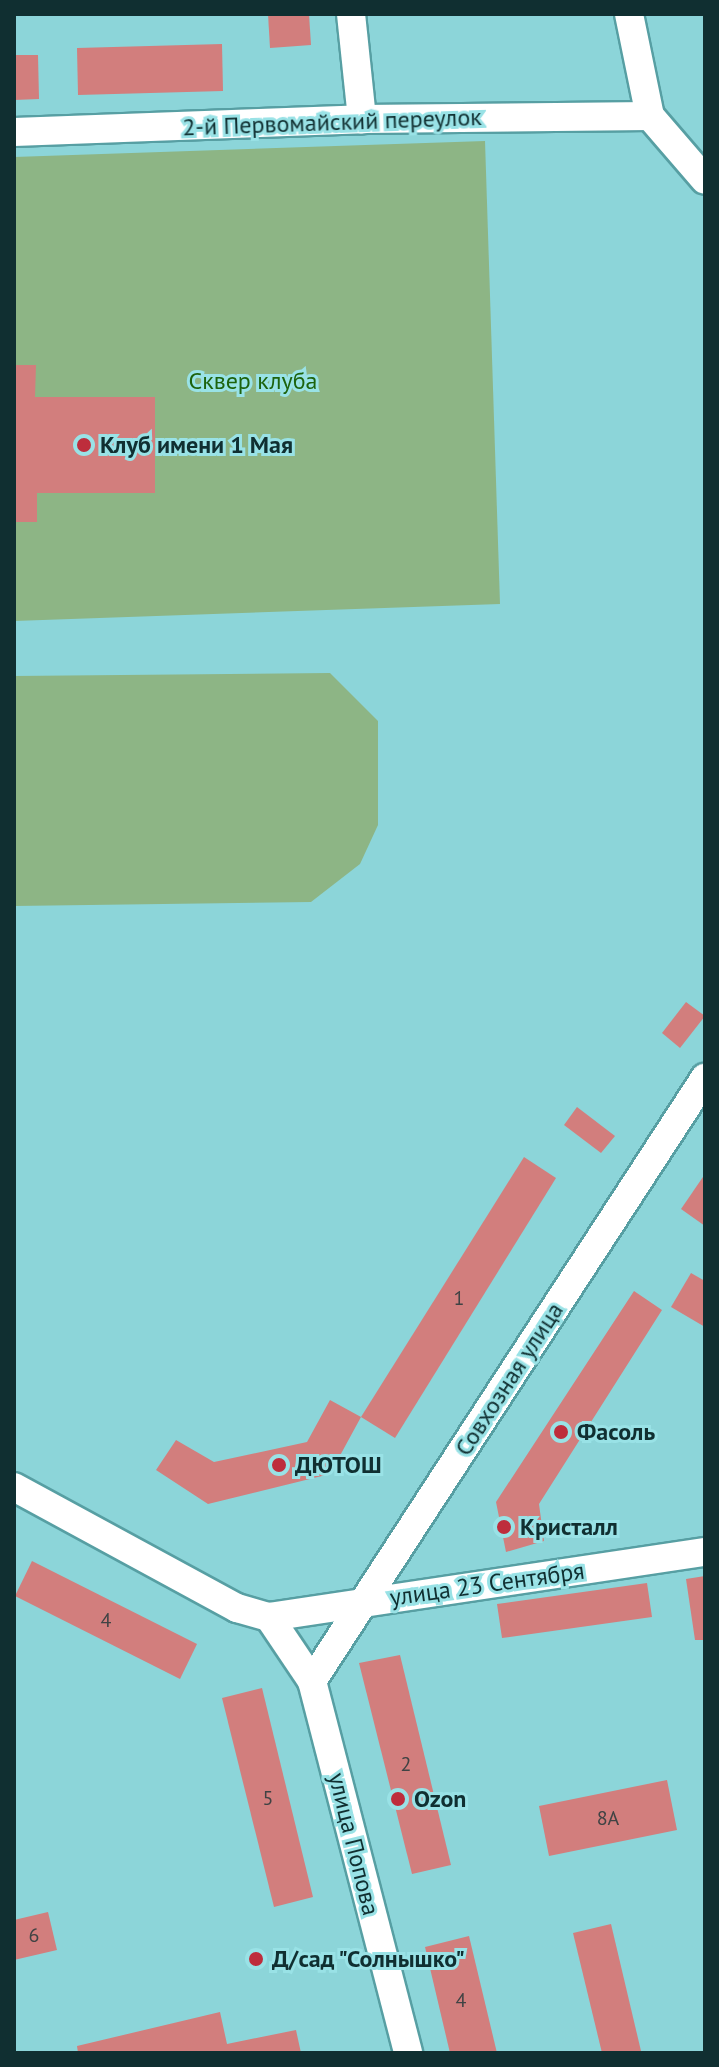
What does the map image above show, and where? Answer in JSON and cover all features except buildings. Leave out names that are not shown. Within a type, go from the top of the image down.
[{"type":"street","points":[[351,14],[362,119]]},
{"type":"street","points":[[629,14],[650,116],[705,180]]},
{"type":"street","name":"2-й Первомайский переулок","points":[[14,132],[362,119],[650,116]]},
{"type":"street","name":"Совхозная улица","points":[[312,1681],[705,1078]]},
{"type":"street","name":"улица 23 Сентября","points":[[14,1487],[237,1608],[269,1617],[705,1552]]},
{"type":"street","points":[[269,1617],[312,1681]]},
{"type":"street","name":"улица Попова","points":[[312,1681],[408,2053]]},
{"type":"green space","name":"Сквер клуба","points":[[485,141],[500,604],[14,621],[14,157]]},
{"type":"green space","points":[[330,673],[378,721],[378,825],[360,864],[311,902],[14,906],[14,676]]},
{"type":"place","name":"Клуб имени 1 Мая","points":[[84,445]]},
{"type":"place","name":"Фасоль","points":[[561,1432]]},
{"type":"place","name":"ДЮТОШ","points":[[279,1465]]},
{"type":"place","name":"Кристалл","points":[[504,1527]]},
{"type":"place","name":"Ozon","points":[[398,1799]]},
{"type":"place","name":"Д/сад \"Солнышко\"","points":[[256,1959]]}]
